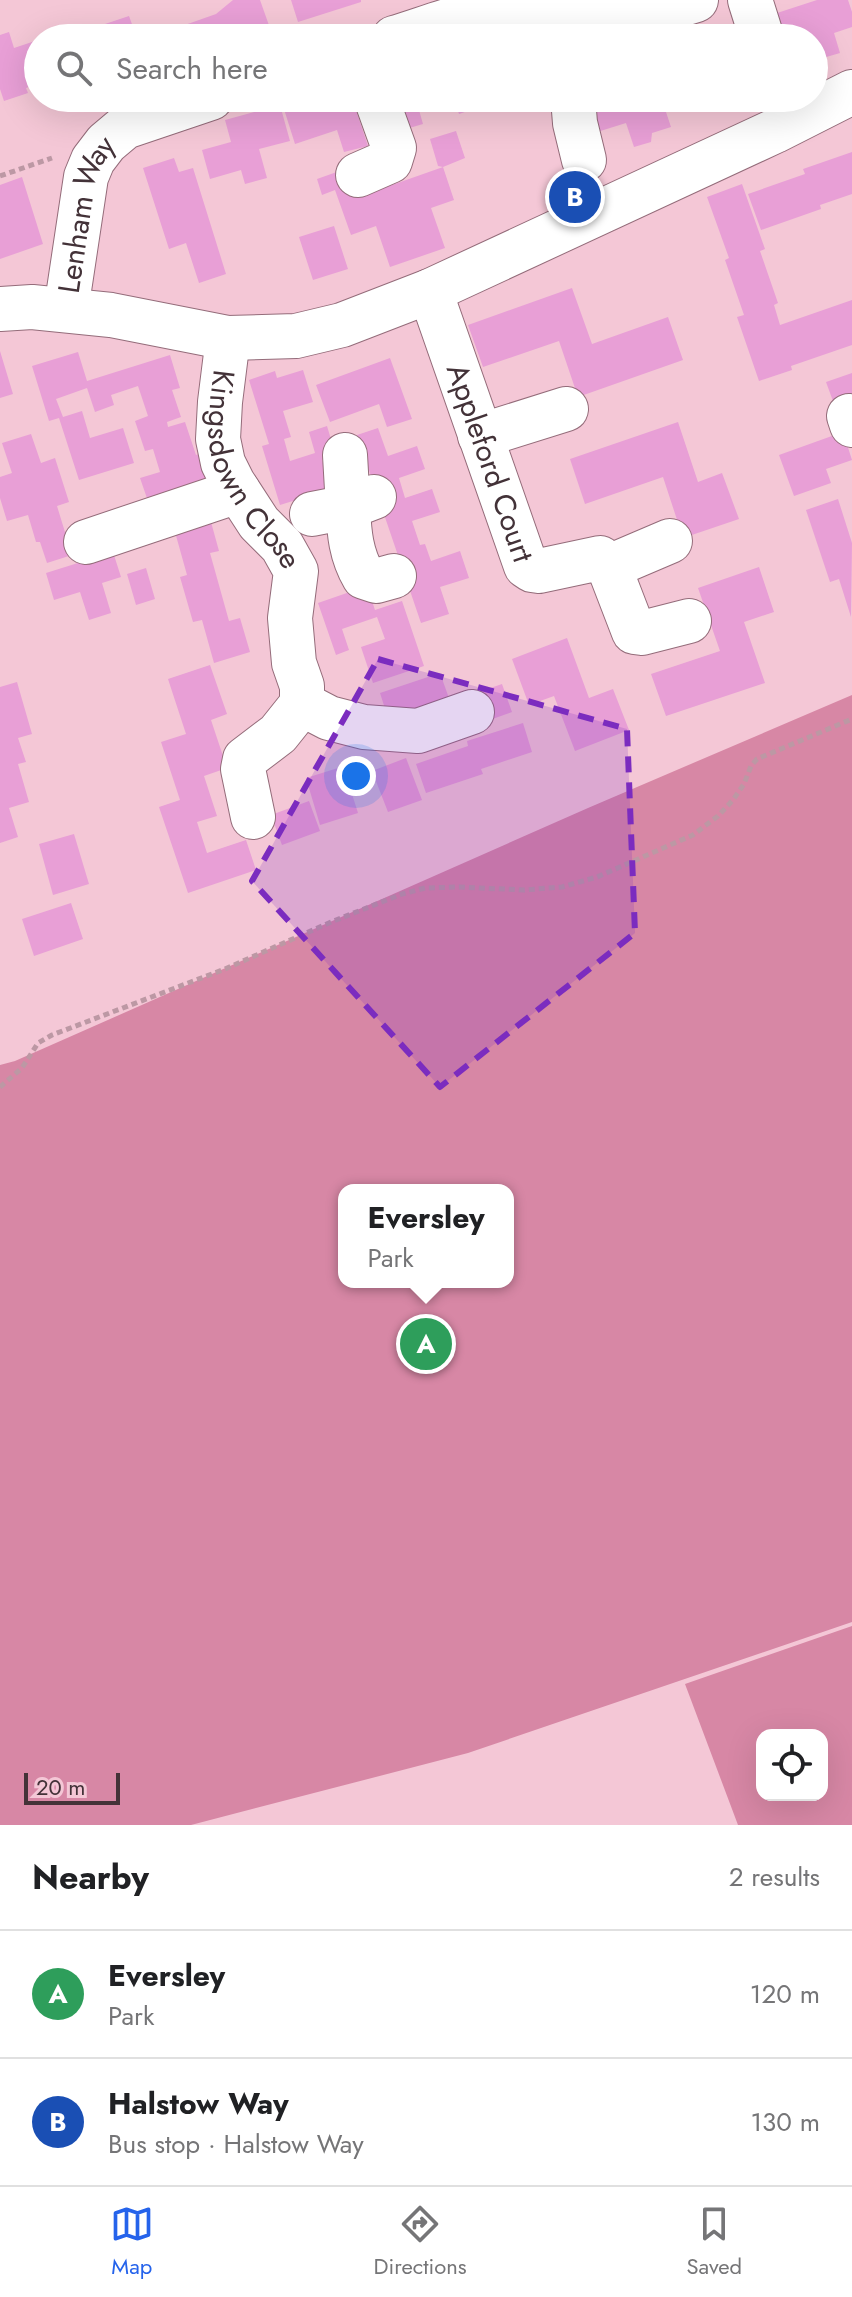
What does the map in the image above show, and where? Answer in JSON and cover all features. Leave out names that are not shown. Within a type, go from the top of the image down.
[{"type":"street","points":[[588,24],[601,18],[663,11],[696,0]]},
{"type":"street","points":[[750,0],[758,24]]},
{"type":"street","points":[[440,24],[470,15],[536,6],[575,24]]},
{"type":"street","points":[[828,104],[852,92]]},
{"type":"street","name":"Lenham Way","points":[[66,310],[86,177],[93,160],[106,143],[125,127],[169,112]]},
{"type":"street","points":[[358,175],[390,161],[394,148],[381,112]]},
{"type":"street","points":[[574,112],[584,160]]},
{"type":"street","points":[[0,309],[32,307],[111,315],[228,338],[296,336],[354,321],[430,291],[812,112]]},
{"type":"street","name":"Appleford Court","points":[[430,291],[526,566],[539,571],[600,558],[609,567]]},
{"type":"street","name":"Kingsdown Close","points":[[228,338],[218,439],[223,463],[238,491],[259,523],[282,546],[296,571],[290,618],[294,663],[302,686],[302,704]]},
{"type":"street","points":[[480,436],[566,409]]},
{"type":"street","points":[[345,455],[345,506],[355,562],[364,577],[376,581],[394,576]]},
{"type":"street","points":[[86,542],[238,491]]},
{"type":"street","points":[[670,541],[609,567],[634,632],[642,633],[689,621]]},
{"type":"street","points":[[296,571],[352,550]]},
{"type":"street","points":[[253,817],[243,769],[245,759],[278,734],[302,704],[329,718],[364,727],[418,731],[472,712]]},
{"type":"path","points":[[0,176],[56,157],[93,160]]},
{"type":"path","points":[[0,1087],[22,1068],[38,1043],[52,1035],[225,969],[402,894],[436,888],[524,890],[562,887],[597,877],[693,835],[733,800],[757,759],[852,719]]},
{"type":"highlighted area","points":[[378,659],[627,729],[635,933],[440,1087],[252,881]]},
{"type":"shaded area","points":[[852,695],[852,1622],[468,1753],[191,1825],[0,1825],[0,1065]]},
{"type":"shaded area","points":[[852,1626],[852,1825],[738,1825],[685,1684]]},
{"type":"building","points":[[233,0],[260,0],[269,24],[188,24],[216,14]]},
{"type":"building","points":[[291,0],[361,0],[361,2],[298,22]]},
{"type":"building","points":[[817,0],[848,0],[852,27],[834,33],[840,53],[828,56],[828,24],[777,24],[774,14]]},
{"type":"building","points":[[129,16],[132,24],[105,24]]},
{"type":"building","points":[[9,32],[14,48],[24,45],[24,94],[4,101],[0,89],[0,35]]},
{"type":"building","points":[[254,112],[282,112],[290,141],[259,149],[267,178],[245,184],[241,170],[210,179],[202,150],[231,142],[225,120]]},
{"type":"building","points":[[285,112],[357,112],[368,146],[344,152],[337,130],[295,144]]},
{"type":"building","points":[[394,112],[420,112],[423,124],[399,131]]},
{"type":"building","points":[[587,112],[666,112],[671,127],[652,133],[651,142],[634,147],[626,123],[594,133]]},
{"type":"building","points":[[456,131],[465,158],[438,166],[430,139]]},
{"type":"building","points":[[852,152],[852,194],[820,205],[821,209],[761,230],[748,194],[805,174],[803,169]]},
{"type":"building","points":[[174,158],[179,172],[193,168],[226,274],[199,283],[186,243],[169,249],[143,168]]},
{"type":"building","points":[[443,167],[454,200],[431,208],[445,248],[390,267],[376,226],[351,235],[335,190],[322,195],[317,179],[348,168],[358,197]]},
{"type":"building","points":[[22,177],[43,244],[0,259],[0,185]]},
{"type":"building","points":[[742,184],[765,249],[760,251],[778,303],[774,305],[780,325],[852,300],[852,345],[791,366],[792,370],[759,381],[737,317],[744,315],[725,260],[729,258],[707,197]]},
{"type":"building","points":[[334,226],[348,269],[313,280],[299,237]]},
{"type":"building","points":[[572,288],[592,344],[668,317],[683,360],[578,397],[559,341],[483,367],[468,325]]},
{"type":"building","points":[[0,351],[13,394],[0,398]]},
{"type":"building","points":[[78,352],[87,381],[170,355],[180,388],[172,390],[181,417],[167,422],[168,427],[185,422],[196,455],[201,453],[212,484],[149,504],[140,478],[160,472],[153,449],[145,451],[135,421],[148,416],[138,386],[111,395],[114,405],[95,412],[87,388],[56,399],[63,417],[82,411],[90,438],[123,428],[134,463],[79,480],[59,418],[49,421],[32,366]]},
{"type":"building","points":[[390,358],[412,419],[387,427],[379,404],[330,422],[316,385]]},
{"type":"building","points":[[303,370],[313,402],[283,411],[291,437],[284,439],[290,461],[315,453],[309,432],[327,426],[336,456],[322,460],[331,489],[280,505],[262,446],[269,444],[249,380],[275,371],[277,378]]},
{"type":"building","points":[[852,373],[852,407],[837,412],[826,382]]},
{"type":"building","points":[[678,422],[698,482],[722,473],[739,519],[683,538],[663,477],[585,504],[570,459]]},
{"type":"building","points":[[378,428],[388,456],[417,446],[425,469],[399,478],[405,498],[432,489],[440,512],[412,521],[420,545],[425,544],[431,561],[460,551],[469,578],[440,587],[449,614],[421,623],[357,435]]},
{"type":"building","points":[[843,432],[852,460],[826,469],[831,483],[794,496],[779,455]]},
{"type":"building","points":[[31,434],[41,463],[55,458],[69,502],[57,506],[72,555],[47,563],[40,542],[36,542],[28,515],[7,521],[0,498],[0,477],[12,473],[2,443]]},
{"type":"building","points":[[838,499],[852,543],[851,617],[839,579],[830,582],[806,510]]},
{"type":"building","points":[[211,522],[219,551],[210,553],[229,621],[240,618],[250,652],[214,663],[202,620],[193,622],[180,577],[187,575],[175,532]]},
{"type":"building","points":[[113,552],[121,577],[102,583],[111,613],[89,620],[80,592],[54,600],[46,573]]},
{"type":"building","points":[[759,567],[774,612],[744,622],[765,683],[666,716],[651,674],[720,651],[698,588]]},
{"type":"building","points":[[146,568],[155,599],[136,605],[127,574]]},
{"type":"building","points":[[367,586],[375,610],[402,601],[424,666],[373,683],[361,647],[385,639],[377,617],[342,629],[349,650],[336,655],[318,603]]},
{"type":"building","points":[[567,638],[589,698],[613,689],[629,730],[575,751],[554,696],[529,705],[512,659]]},
{"type":"building","points":[[210,665],[227,714],[211,720],[227,768],[204,776],[217,816],[197,822],[207,853],[246,840],[256,870],[188,893],[159,807],[180,800],[161,742],[186,734],[168,679]]},
{"type":"building","points":[[440,673],[450,701],[389,721],[380,693]]},
{"type":"building","points":[[17,682],[32,734],[18,738],[26,762],[18,764],[29,802],[9,808],[18,837],[0,843],[0,687]]},
{"type":"building","points":[[502,684],[512,712],[487,721],[476,693]]},
{"type":"building","points":[[523,723],[532,752],[481,769],[483,774],[426,793],[416,764],[468,746],[467,741]]},
{"type":"building","points":[[406,758],[422,800],[388,812],[372,771]]},
{"type":"building","points":[[354,763],[362,791],[352,794],[358,813],[320,825],[306,778]]},
{"type":"building","points":[[309,801],[320,831],[282,845],[271,815]]},
{"type":"building","points":[[74,834],[89,884],[53,895],[39,844]]},
{"type":"building","points":[[71,903],[83,939],[34,956],[22,919]]},
{"type":"place","name":"Halstow Way","points":[[575,197]]},
{"type":"place","name":"Eversley","points":[[426,1344]]}]
